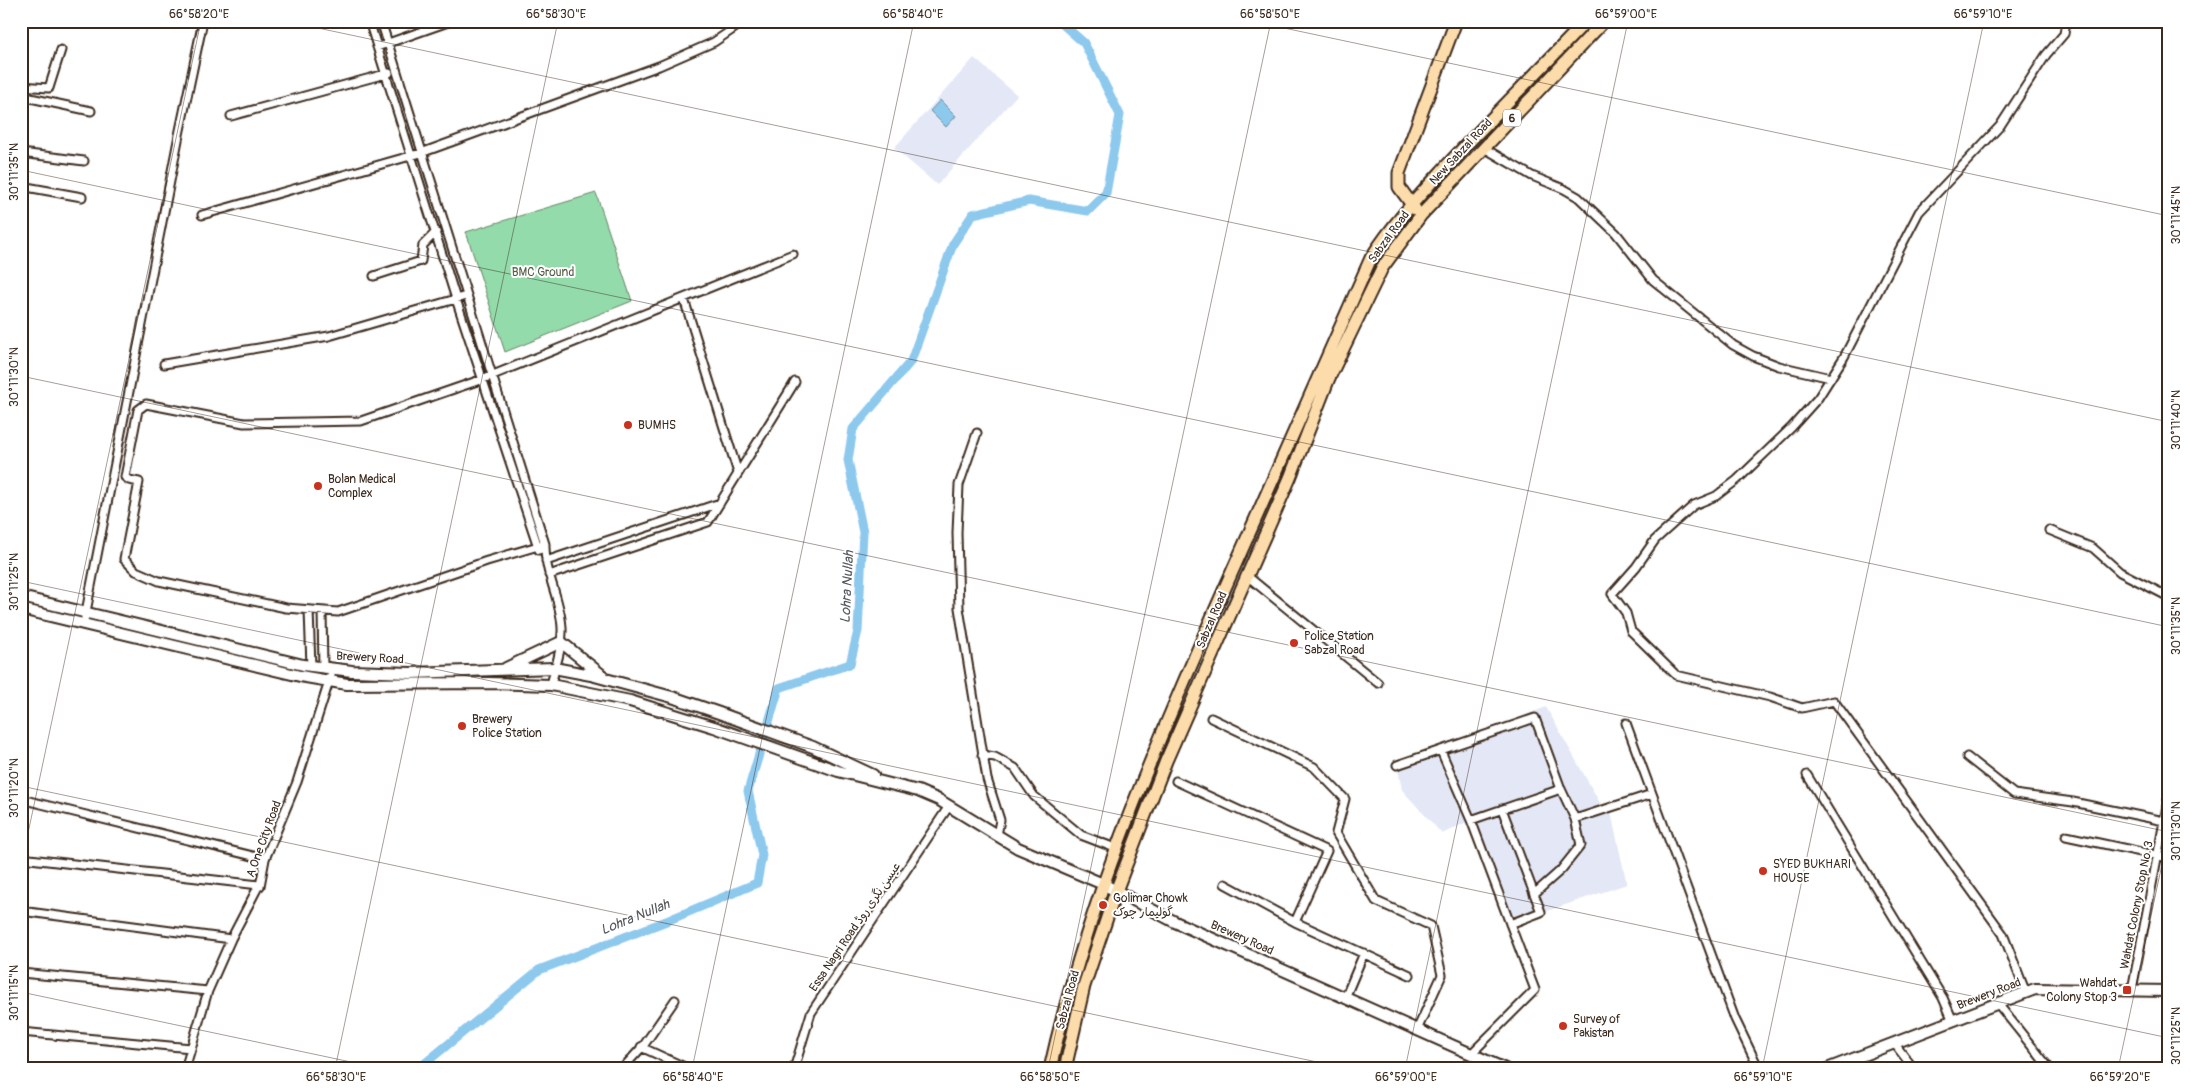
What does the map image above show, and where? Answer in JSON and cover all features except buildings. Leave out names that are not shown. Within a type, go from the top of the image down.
[{"type":"main road","name":"Sabzal Road","points":[[1065,1069],[1084,986],[1116,891],[1166,761],[1290,478],[1329,378],[1382,268],[1421,216],[1410,205],[1399,188],[1400,173],[1456,21]]},
{"type":"main road","name":"New Sabzal Road","points":[[1410,205],[1502,106],[1586,21]]},
{"type":"main road","name":"New Sabzal Road","points":[[1421,216],[1604,21]]},
{"type":"main road","name":"Sabzal Road","points":[[1050,1069],[1072,978],[1115,848],[1154,751],[1371,258],[1388,231],[1410,205]]},
{"type":"main road","points":[[1222,595],[1235,601]]},
{"type":"main road","name":"Brewery Road","points":[[21,597],[311,667],[411,673],[554,668],[606,678],[719,713],[813,748],[892,783]]},
{"type":"main road","name":"Brewery Road","points":[[21,609],[300,676],[329,681],[347,684],[490,683],[550,685],[630,701],[714,727],[806,761],[918,791],[949,806],[1018,848],[1103,884],[1175,922],[1505,1069]]},
{"type":"main road","points":[[502,670],[561,642],[606,678]]},
{"type":"main road","name":"Brewery Road","points":[[1827,1069],[2035,990],[2169,991]]},
{"type":"street","points":[[83,624],[203,21]]},
{"type":"street","points":[[369,21],[456,299],[537,548],[545,560],[550,575],[562,630],[561,642],[550,685]]},
{"type":"street","points":[[381,21],[395,71],[546,544],[545,560]]},
{"type":"street","points":[[377,47],[451,21]]},
{"type":"street","points":[[202,215],[421,153],[659,66],[714,42],[745,21]]},
{"type":"street","points":[[2026,993],[2003,934],[1834,701],[1802,708],[1770,698],[1676,675],[1631,631],[1626,613],[1612,594],[1636,567],[1655,540],[1694,505],[1716,496],[1737,480],[1792,428],[1818,398],[1844,357],[1919,212],[2000,126],[2046,55],[2064,34],[2066,21]]},
{"type":"street","points":[[21,86],[49,88],[62,50]]},
{"type":"street","points":[[231,116],[395,71]]},
{"type":"street","points":[[21,96],[91,111]]},
{"type":"street","points":[[1484,148],[1532,176],[1578,197],[1616,233],[1653,280],[1733,345],[1753,356],[1780,366],[1831,378]]},
{"type":"street","points":[[21,153],[84,161]]},
{"type":"street","points":[[21,186],[82,197]]},
{"type":"street","points":[[374,276],[421,261],[423,245],[436,232]]},
{"type":"street","points":[[546,544],[486,561],[338,612],[286,608],[159,581],[130,567],[124,559],[138,482],[125,477],[138,410],[146,404],[244,423],[361,421],[493,376],[793,254]]},
{"type":"street","points":[[164,364],[328,336],[466,296]]},
{"type":"street","points":[[684,299],[738,473]]},
{"type":"street","points":[[550,575],[708,522],[795,382]]},
{"type":"street","points":[[977,433],[959,485],[956,533],[959,608],[982,755],[987,779],[1000,820],[996,835]]},
{"type":"street","points":[[545,560],[720,503]]},
{"type":"street","points":[[2049,530],[2093,548],[2120,572],[2169,596]]},
{"type":"street","points":[[1246,575],[1378,683]]},
{"type":"street","points":[[309,610],[311,667]]},
{"type":"street","points":[[322,611],[328,669]]},
{"type":"street","name":"A One City Road","points":[[185,1069],[208,991],[231,939],[260,886],[266,859],[297,782],[329,681],[328,669]]},
{"type":"street","points":[[1211,718],[1314,767],[1346,799],[1336,833],[1376,901],[1431,926],[1442,975],[1417,1030]]},
{"type":"street","points":[[1397,764],[1441,751],[1534,718],[1561,789],[1576,819],[1581,845],[1561,870],[1534,894]]},
{"type":"street","points":[[1626,723],[1735,1019],[1759,1069]]},
{"type":"street","points":[[1441,751],[1471,820],[1535,990],[1471,1054]]},
{"type":"street","points":[[982,755],[995,757],[1016,768],[1034,796],[1081,835],[1115,848]]},
{"type":"street","points":[[1967,757],[2014,794],[2073,802],[2166,822]]},
{"type":"street","points":[[1807,774],[1944,998],[1952,1021]]},
{"type":"street","points":[[1176,781],[1326,851],[1295,922]]},
{"type":"street","points":[[1471,820],[1561,789]]},
{"type":"street","points":[[1576,819],[1652,794]]},
{"type":"street","name":"Wahdat Colony Stop No. 3","points":[[2132,990],[2157,856],[2166,822],[2169,795]]},
{"type":"street","points":[[21,799],[266,859]]},
{"type":"street","name":"Essa Nagri Road عیسیٰ نگری روڈ","points":[[794,1069],[811,1013],[949,806]]},
{"type":"street","points":[[1502,809],[1541,912],[1510,924]]},
{"type":"street","points":[[2066,836],[2169,858]]},
{"type":"street","points":[[21,858],[259,885]]},
{"type":"street","points":[[1225,884],[1295,922],[1410,974]]},
{"type":"street","points":[[21,911],[231,939]]},
{"type":"street","points":[[1345,998],[1364,953]]},
{"type":"street","points":[[21,973],[208,991]]},
{"type":"street","points":[[622,1069],[641,1047],[675,1000]]},
{"type":"street","points":[[1998,1004],[2050,1069]]},
{"type":"street","points":[[21,1032],[192,1048]]},
{"type":"street","points":[[1894,1043],[1914,1069]]},
{"type":"street","points":[[641,1047],[689,1069]]},
{"type":"shaded area","points":[[974,58],[1017,95],[937,185],[894,148]]},
{"type":"shaded area","points":[[1546,707],[1605,812],[1611,813],[1627,884],[1515,922],[1471,820],[1442,834],[1402,790],[1397,765]]},
{"type":"green space","name":"BMC Ground","points":[[596,193],[632,301],[505,352],[466,232]]},
{"type":"water","points":[[940,100],[956,116],[946,127],[930,111]]},
{"type":"waterway","name":"Lohra Nullah","points":[[418,1069],[539,970],[669,920],[757,883],[762,855],[748,791],[779,688],[850,664],[858,631],[863,532],[848,460],[853,429],[911,361],[953,244],[973,214],[1029,201],[1088,211],[1106,193],[1120,115],[1084,43],[1059,21]]},
{"type":"place","name":"BUMHS","points":[[628,425]]},
{"type":"place","name":"Bolan Medical Complex","points":[[318,486]]},
{"type":"place","name":"Police Station Sabzal Road","points":[[1294,643]]},
{"type":"place","name":"Brewery Police Station","points":[[462,726]]},
{"type":"place","name":"SYED BUKHARI HOUSE","points":[[1763,871]]},
{"type":"place","name":"Golimar Chowk گولیمار چوک","points":[[1103,905]]},
{"type":"place","name":"Wahdat Colony Stop 3","points":[[2127,990]]},
{"type":"place","name":"Survey of Pakistan","points":[[1563,1026]]}]
